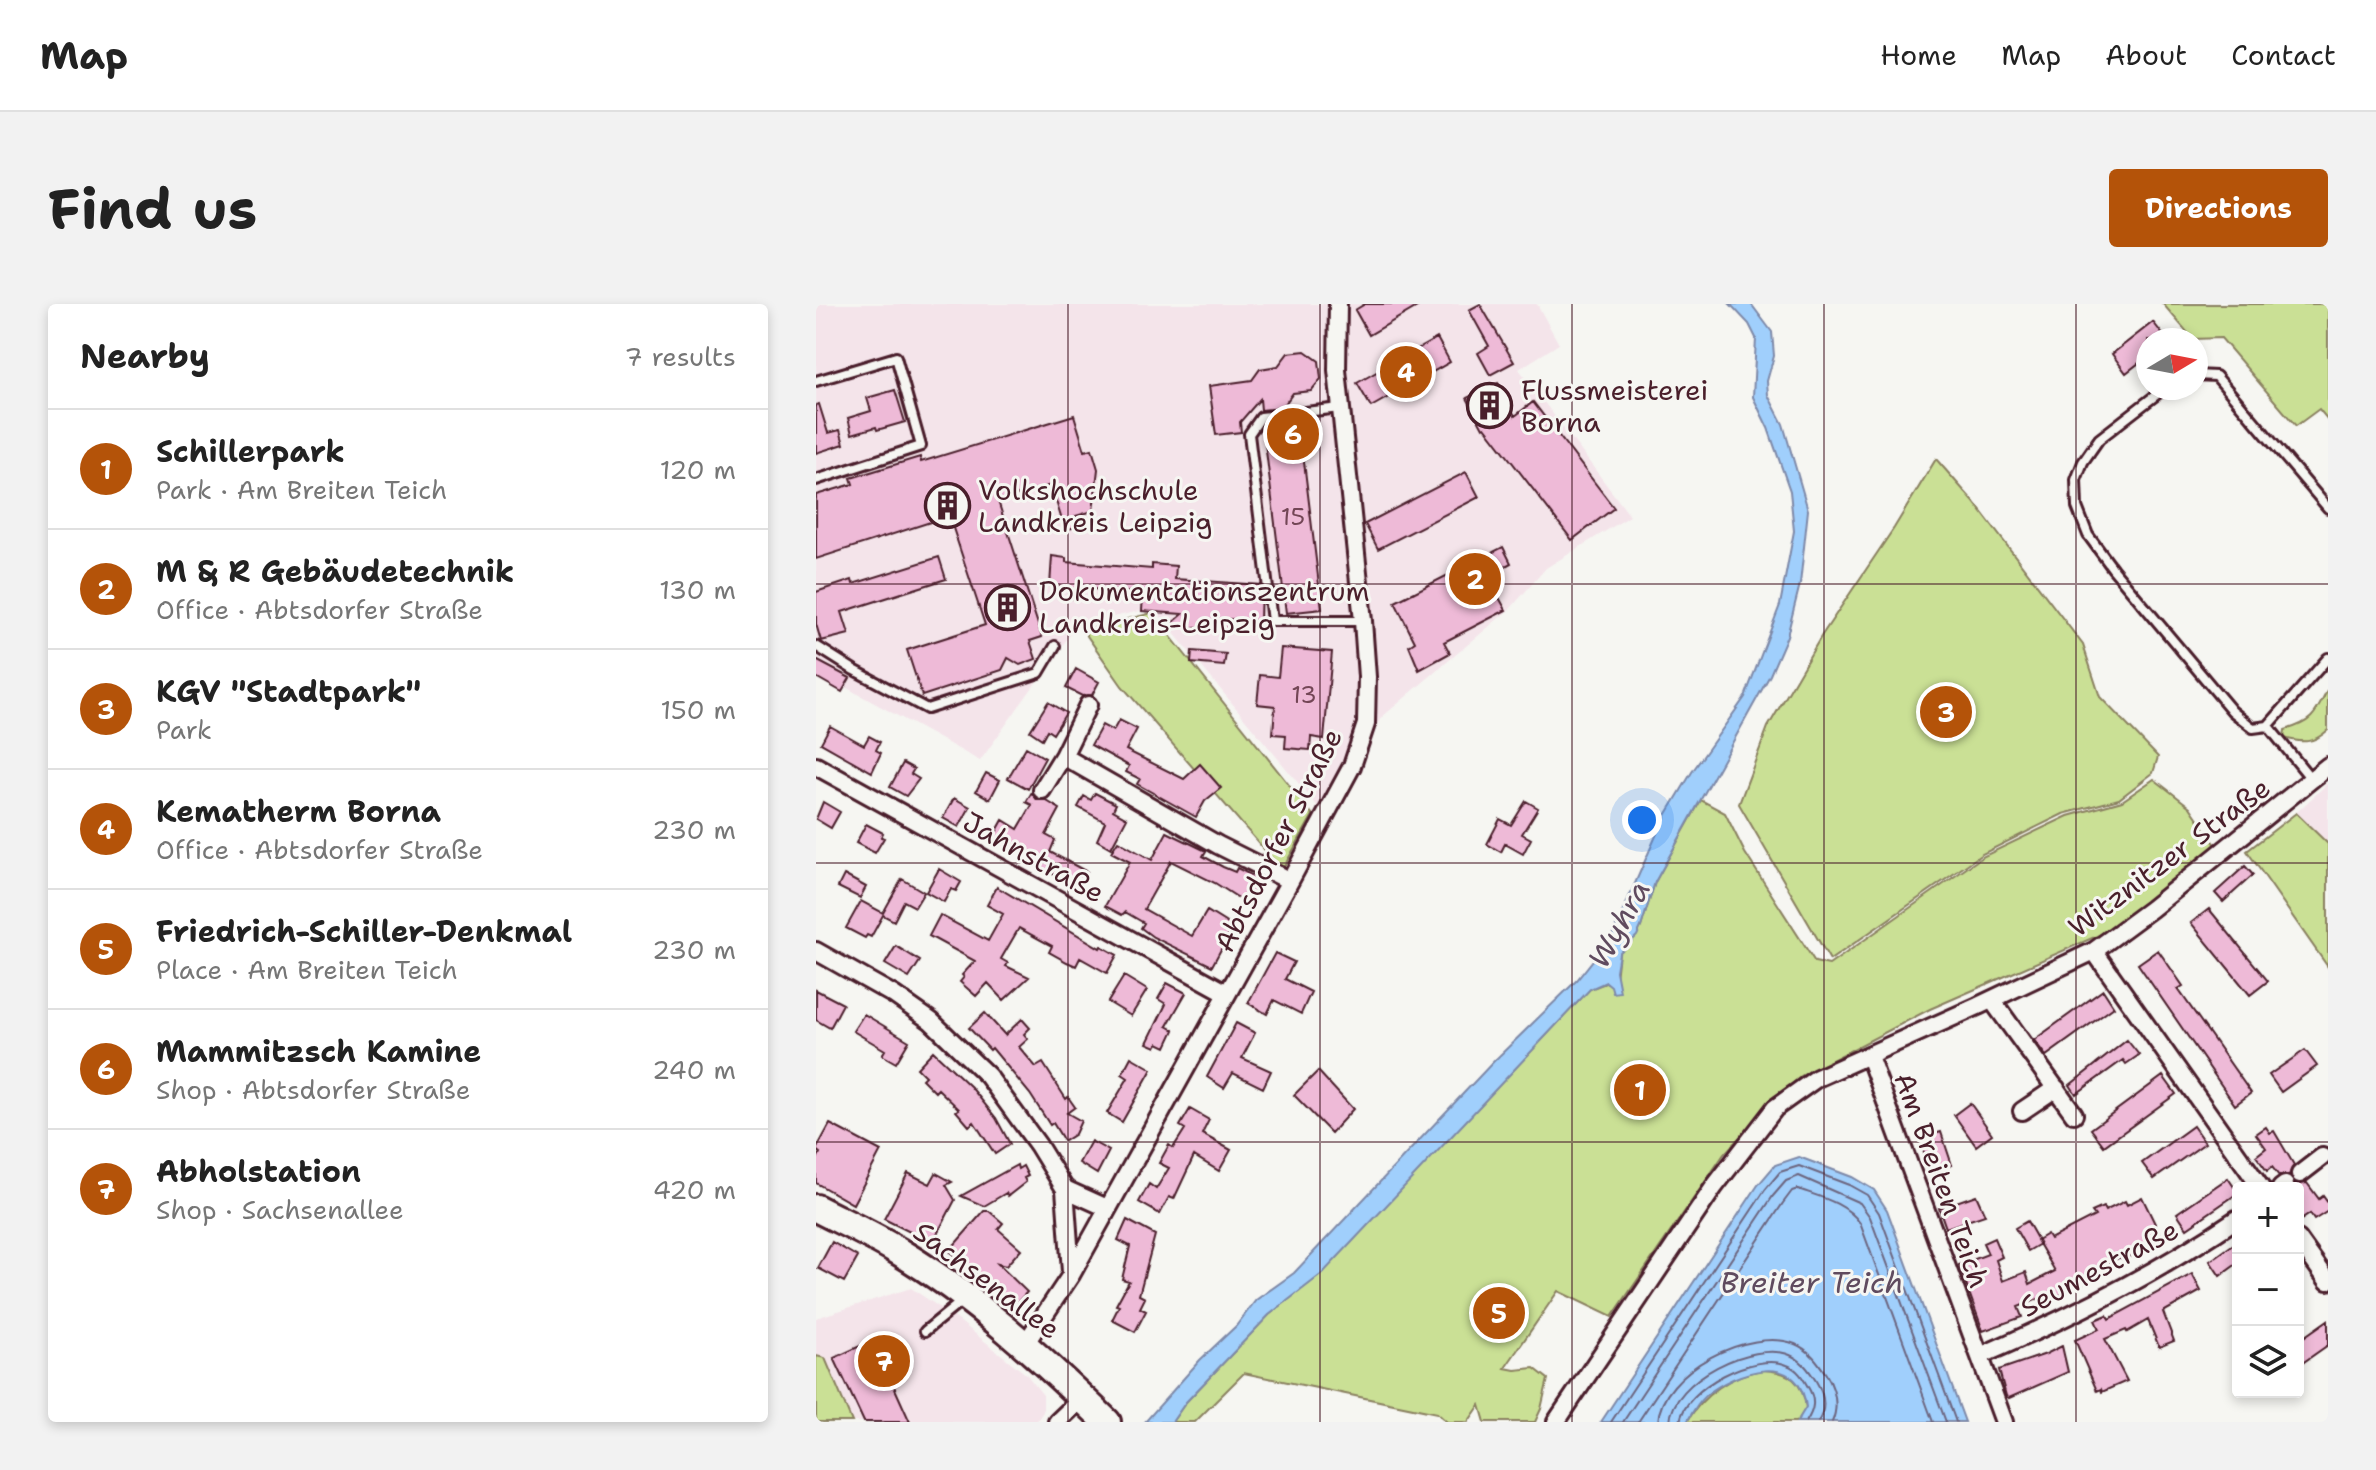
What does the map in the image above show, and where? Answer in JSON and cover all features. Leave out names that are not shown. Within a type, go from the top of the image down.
[{"type":"main road","name":"Sachsenallee","points":[[816,1208],[897,1250],[966,1297],[1025,1344],[1107,1422]]},
{"type":"street","name":"Abtsdorfer Straße","points":[[1025,1344],[1071,1275],[1290,881],[1352,766],[1366,724],[1363,621],[1337,370],[1338,304]]},
{"type":"street","points":[[1042,790],[1088,705]]},
{"type":"street","points":[[1063,756],[1218,845],[1290,881]]},
{"type":"street","name":"Jahnstraße","points":[[816,766],[1227,993]]},
{"type":"street","name":"Witznitzer Straße","points":[[1869,1056],[2094,951],[2151,909],[2328,766]]},
{"type":"street","points":[[816,951],[894,995],[931,1021],[978,1064],[1030,1134],[1065,1189],[1071,1275]]},
{"type":"street","points":[[2094,951],[2257,1182]]},
{"type":"street","points":[[1992,1000],[2074,1114]]},
{"type":"street","name":"Am Breiten Teich","points":[[1556,1422],[1714,1187],[1763,1121],[1775,1108],[1817,1078],[1869,1056],[2004,1422]]},
{"type":"street","points":[[2022,1111],[2056,1088]]},
{"type":"street","points":[[2300,1174],[2322,1157]]},
{"type":"street","points":[[1065,1189],[1107,1208]]},
{"type":"street","name":"Seumestraße","points":[[1980,1356],[2051,1326],[2155,1272],[2232,1222]]},
{"type":"street","points":[[2304,1247],[2328,1281]]},
{"type":"street","points":[[1057,1422],[1082,1398]]},
{"type":"lane","points":[[816,381],[896,357],[921,446],[816,480]]},
{"type":"lane","points":[[2208,376],[2216,376],[2328,508]]},
{"type":"lane","points":[[2149,400],[2099,439],[2083,462],[2076,480],[2077,507],[2088,535],[2232,711],[2253,728],[2268,726],[2328,658]]},
{"type":"lane","points":[[1341,408],[1261,417],[1249,434],[1272,621],[1363,621]]},
{"type":"lane","points":[[816,646],[927,709],[1039,673],[1055,646]]},
{"type":"lane","points":[[2268,726],[2312,780]]},
{"type":"lane","points":[[925,1331],[966,1297]]},
{"type":"shaded area","points":[[816,304],[1537,304],[1559,344],[1519,369],[1630,516],[1546,568],[1511,608],[1382,717],[1319,808],[1153,608],[1077,625],[980,761],[816,671]]},
{"type":"shaded area","points":[[2328,783],[2328,844],[2296,813]]},
{"type":"shaded area","points":[[911,1288],[958,1320],[1027,1375],[1043,1395],[1043,1412],[1036,1422],[852,1422],[825,1358],[816,1356],[816,1318]]},
{"type":"green space","points":[[2163,304],[2328,304],[2328,420],[2319,409],[2296,426],[2221,338],[2208,338],[2208,328],[2184,328]]},
{"type":"green space","points":[[1936,459],[1973,501],[2083,645],[2100,697],[2158,757],[2153,773],[2119,799],[2063,814],[1982,854],[1830,960],[1739,804],[1768,727],[1822,635]]},
{"type":"green space","points":[[1152,613],[1313,815],[1282,870],[1122,686],[1083,630]]},
{"type":"green space","points":[[2328,689],[2328,730],[2308,741],[2284,738],[2285,730],[2302,724],[2312,716]]},
{"type":"green space","points":[[2154,779],[2190,807],[2216,845],[2113,929],[1930,1009],[1801,1076],[1724,1154],[1612,1317],[1558,1291],[1505,1368],[1534,1368],[1548,1379],[1535,1422],[1485,1422],[1480,1405],[1468,1422],[1447,1422],[1437,1413],[1244,1373],[1195,1422],[1172,1422],[1186,1402],[1269,1315],[1322,1273],[1590,989],[1616,979],[1619,953],[1641,927],[1655,882],[1701,800],[1725,813],[1745,853],[1815,962],[1829,965],[1982,857],[2068,816],[2122,801]]},
{"type":"green space","points":[[2296,813],[2328,844],[2328,967],[2247,851]]},
{"type":"green space","points":[[816,1356],[825,1358],[852,1422],[816,1422]]},
{"type":"green space","points":[[1763,1370],[1787,1375],[1798,1384],[1806,1408],[1797,1422],[1687,1422],[1701,1403],[1719,1387],[1740,1376]]},
{"type":"water","name":"Wyhra","points":[[1730,304],[1751,304],[1772,332],[1774,356],[1767,381],[1768,395],[1783,424],[1808,510],[1800,584],[1787,636],[1770,675],[1655,882],[1637,936],[1619,953],[1616,971],[1620,992],[1613,993],[1606,982],[1590,989],[1322,1274],[1269,1315],[1186,1402],[1172,1422],[1145,1422],[1200,1360],[1236,1326],[1256,1300],[1294,1273],[1494,1061],[1577,980],[1612,936],[1662,822],[1692,772],[1745,697],[1780,605],[1794,531],[1790,491],[1768,428],[1753,397],[1756,338],[1749,324]]},
{"type":"water","name":"Breiter Teich","points":[[1799,1157],[1852,1177],[1874,1190],[1887,1210],[1965,1422],[1797,1422],[1806,1407],[1801,1389],[1792,1377],[1779,1371],[1764,1370],[1718,1387],[1702,1399],[1687,1422],[1601,1422],[1758,1185],[1775,1165]]},
{"type":"building","points":[[1365,304],[1422,304],[1369,335],[1355,310]]},
{"type":"building","points":[[1480,304],[1514,362],[1490,375],[1478,353],[1489,346],[1469,310]]},
{"type":"building","points":[[2136,335],[2136,365],[2126,373],[2112,354]]},
{"type":"building","points":[[1437,338],[1450,362],[1371,407],[1357,383]]},
{"type":"building","points":[[1305,351],[1319,361],[1321,379],[1311,391],[1293,393],[1282,408],[1261,410],[1260,399],[1240,422],[1241,432],[1216,435],[1209,386],[1252,380],[1260,369],[1278,366],[1288,353]]},
{"type":"building","points":[[1498,383],[1515,416],[1533,402],[1614,508],[1572,540],[1483,428],[1467,398]]},
{"type":"building","points":[[895,390],[905,422],[852,434],[848,418],[871,411],[867,398]]},
{"type":"building","points":[[819,404],[828,433],[840,430],[844,444],[816,453],[816,405]]},
{"type":"building","points":[[1074,415],[1085,451],[1092,449],[1098,469],[1093,511],[1076,516],[1079,526],[1065,530],[1051,485],[998,501],[1042,637],[1030,641],[1036,659],[1020,665],[1008,658],[1002,670],[922,696],[907,650],[985,625],[949,516],[816,559],[816,495],[853,484],[851,478],[920,457],[921,462]]},
{"type":"building","points":[[1299,421],[1322,609],[1286,613],[1263,426]]},
{"type":"building","points":[[1466,472],[1479,497],[1378,549],[1365,524]]},
{"type":"building","points":[[1503,547],[1511,563],[1487,576],[1506,610],[1444,642],[1450,653],[1419,670],[1409,646],[1415,642],[1395,602]]},
{"type":"building","points":[[1052,556],[1066,558],[1066,562],[1152,569],[1152,564],[1176,566],[1175,579],[1261,585],[1260,621],[1228,619],[1227,630],[1169,626],[1183,614],[1142,611],[1143,594],[1083,588],[1082,599],[1069,598],[1070,587],[1050,586]]},
{"type":"building","points":[[939,557],[946,579],[842,612],[849,634],[821,641],[816,624],[816,592],[852,580],[853,584]]},
{"type":"building","points":[[1281,648],[1332,652],[1324,739],[1311,737],[1310,750],[1285,748],[1286,735],[1273,734],[1275,706],[1257,704],[1260,675],[1278,677]]},
{"type":"building","points":[[1192,651],[1226,654],[1224,666],[1191,663]]},
{"type":"building","points":[[816,660],[850,678],[842,692],[816,677]]},
{"type":"building","points":[[1076,669],[1099,682],[1092,695],[1082,696],[1066,688]]},
{"type":"building","points":[[1048,702],[1066,713],[1053,734],[1047,730],[1042,739],[1030,731]]},
{"type":"building","points":[[1119,720],[1137,729],[1126,750],[1184,779],[1200,764],[1221,788],[1205,801],[1196,817],[1137,784],[1140,779],[1126,772],[1129,766],[1091,745],[1102,725],[1113,731]]},
{"type":"building","points":[[830,726],[864,745],[869,736],[880,742],[876,750],[881,753],[872,772],[821,743]]},
{"type":"building","points":[[1026,747],[1045,758],[1028,789],[1008,778]]},
{"type":"building","points":[[903,763],[914,769],[911,774],[919,779],[906,796],[890,787]]},
{"type":"building","points":[[986,773],[1000,780],[990,799],[976,791]]},
{"type":"building","points":[[1032,792],[1037,800],[1045,800],[1060,809],[1046,835],[1055,840],[1050,852],[1087,872],[1076,890],[1061,878],[1031,863],[1030,855],[1012,844],[1010,848],[993,838],[1003,820],[1018,829],[1032,805],[1026,802]]},
{"type":"building","points":[[1095,793],[1116,804],[1113,810],[1127,818],[1111,848],[1097,840],[1105,822],[1078,807],[1084,796],[1091,800]]},
{"type":"building","points":[[954,798],[970,807],[959,827],[943,818]]},
{"type":"building","points":[[1526,801],[1538,808],[1522,834],[1531,839],[1523,854],[1505,844],[1501,852],[1487,844],[1500,819],[1511,825]]},
{"type":"building","points":[[823,802],[840,812],[831,828],[816,819]]},
{"type":"building","points":[[866,824],[883,833],[881,837],[884,838],[875,853],[856,843]]},
{"type":"building","points":[[1167,832],[1206,851],[1203,856],[1223,867],[1235,872],[1237,868],[1261,880],[1248,904],[1171,861],[1144,909],[1192,936],[1207,911],[1233,927],[1212,966],[1153,937],[1141,928],[1144,923],[1125,912],[1122,915],[1105,906],[1130,862],[1111,852],[1118,841],[1152,860]]},
{"type":"building","points":[[2245,866],[2253,875],[2223,902],[2215,893]]},
{"type":"building","points":[[939,869],[961,882],[956,891],[951,889],[944,902],[926,892]]},
{"type":"building","points":[[844,875],[866,887],[860,898],[838,887]]},
{"type":"building","points":[[902,879],[924,892],[915,907],[904,901],[894,921],[883,915],[871,937],[867,935],[865,938],[846,928],[861,901],[883,913]]},
{"type":"building","points":[[997,887],[1117,955],[1107,973],[1080,958],[1076,966],[1067,962],[1049,952],[1052,946],[1019,928],[1001,959],[1008,963],[1006,966],[1029,977],[1004,1000],[988,983],[976,996],[960,982],[964,977],[962,975],[975,961],[929,936],[940,915],[988,941],[1003,914],[987,905]]},
{"type":"building","points":[[2209,909],[2268,981],[2250,995],[2191,923]]},
{"type":"building","points":[[896,946],[920,961],[909,978],[885,964]]},
{"type":"building","points":[[2158,950],[2183,986],[2178,989],[2251,1093],[2235,1105],[2138,964]]},
{"type":"building","points":[[1275,953],[1294,962],[1285,979],[1311,992],[1301,1014],[1274,1000],[1267,1014],[1248,1003]]},
{"type":"building","points":[[1124,976],[1147,990],[1131,1016],[1108,1002]]},
{"type":"building","points":[[1167,983],[1186,993],[1167,1026],[1174,1030],[1166,1047],[1158,1043],[1156,1047],[1147,1043],[1166,1004],[1158,999]]},
{"type":"building","points":[[816,990],[843,1004],[830,1028],[816,1020]]},
{"type":"building","points":[[2103,990],[2114,1007],[2046,1056],[2034,1040]]},
{"type":"building","points":[[985,1013],[1005,1035],[1022,1019],[1030,1028],[1024,1034],[1028,1039],[1019,1047],[1036,1067],[1043,1063],[1066,1099],[1068,1097],[1075,1107],[1067,1113],[1081,1121],[1075,1134],[1064,1141],[992,1048],[990,1050],[969,1028]]},
{"type":"building","points":[[864,1014],[909,1041],[896,1063],[882,1055],[885,1050],[853,1031]]},
{"type":"building","points":[[1236,1023],[1255,1033],[1242,1058],[1271,1071],[1263,1088],[1233,1073],[1224,1088],[1207,1077]]},
{"type":"building","points":[[2127,1040],[2139,1055],[2126,1064],[2123,1060],[2076,1094],[2070,1085]]},
{"type":"building","points":[[2305,1050],[2317,1066],[2281,1092],[2269,1075]]},
{"type":"building","points":[[933,1051],[971,1087],[996,1118],[1010,1144],[995,1154],[974,1122],[969,1126],[956,1111],[959,1109],[922,1079],[925,1076],[917,1068]]},
{"type":"building","points":[[1131,1057],[1152,1069],[1122,1122],[1107,1113],[1128,1078],[1122,1074]]},
{"type":"building","points":[[1318,1071],[1353,1109],[1331,1133],[1294,1095]]},
{"type":"building","points":[[2163,1076],[2176,1094],[2104,1146],[2091,1129]]},
{"type":"building","points":[[1970,1103],[1992,1134],[1976,1146],[1954,1115]]},
{"type":"building","points":[[1190,1109],[1209,1120],[1202,1134],[1231,1150],[1219,1171],[1194,1156],[1174,1199],[1169,1197],[1160,1214],[1139,1202],[1149,1184],[1156,1189],[1169,1168],[1159,1163],[1169,1145],[1173,1148],[1185,1129],[1180,1126]]},
{"type":"building","points":[[830,1124],[881,1151],[853,1204],[816,1183],[816,1161],[820,1153],[816,1150]]},
{"type":"building","points":[[2193,1126],[2205,1143],[2154,1179],[2142,1163]]},
{"type":"building","points":[[2266,1127],[2270,1133],[2274,1131],[2294,1165],[2289,1175],[2279,1176],[2272,1167],[2267,1171],[2256,1156],[2266,1148],[2256,1134]]},
{"type":"building","points":[[1941,1132],[1952,1165],[1932,1171],[1921,1138]]},
{"type":"building","points":[[1091,1141],[1109,1151],[1097,1174],[1079,1163]]},
{"type":"building","points":[[1017,1165],[1018,1169],[1023,1166],[1028,1176],[1024,1178],[1026,1182],[1008,1196],[1006,1193],[984,1206],[961,1196]]},
{"type":"building","points":[[908,1173],[930,1184],[936,1173],[952,1182],[946,1185],[955,1200],[934,1240],[928,1241],[884,1219]]},
{"type":"building","points":[[2228,1178],[2232,1184],[2232,1197],[2187,1228],[2177,1213]]},
{"type":"building","points":[[2304,1183],[2319,1199],[2323,1196],[2328,1203],[2328,1211],[2314,1220],[2310,1214],[2304,1218]]},
{"type":"building","points":[[1976,1195],[1985,1215],[1946,1228],[1939,1208]]},
{"type":"building","points":[[2142,1197],[2161,1236],[2156,1239],[2158,1242],[2123,1260],[2121,1257],[2096,1269],[2099,1275],[2053,1299],[2051,1294],[2018,1307],[2022,1317],[1983,1331],[1959,1265],[1988,1254],[1983,1243],[1994,1238],[2002,1257],[1996,1260],[2003,1281],[2026,1272],[2030,1284],[2055,1271],[2037,1240],[2047,1234],[2050,1239],[2095,1216],[2092,1212],[2103,1207],[2105,1211]]},
{"type":"building","points":[[984,1211],[989,1211],[1003,1223],[998,1229],[1021,1249],[1006,1266],[998,1264],[1027,1292],[1013,1308],[949,1251]]},
{"type":"building","points":[[1127,1220],[1155,1235],[1139,1295],[1145,1298],[1140,1308],[1146,1311],[1135,1332],[1112,1320],[1129,1281],[1122,1279],[1130,1246],[1118,1240]]},
{"type":"building","points":[[2027,1221],[2040,1244],[2028,1251],[2015,1228]]},
{"type":"building","points":[[832,1242],[858,1257],[844,1282],[818,1268]]},
{"type":"building","points":[[2232,1245],[2232,1267],[2220,1276],[2210,1261]]},
{"type":"building","points":[[2192,1274],[2201,1291],[2163,1312],[2174,1341],[2159,1347],[2148,1320],[2127,1332],[2105,1339],[2127,1381],[2102,1392],[2101,1389],[2097,1391],[2075,1340],[2099,1329],[2095,1320],[2107,1315],[2109,1319]]},
{"type":"building","points":[[2328,1320],[2328,1345],[2304,1362],[2304,1337]]},
{"type":"building","points":[[873,1340],[910,1422],[864,1422],[834,1358]]},
{"type":"building","points":[[2062,1346],[2068,1372],[2009,1398],[2006,1396],[1999,1370]]},
{"type":"place","name":"Kematherm Borna","points":[[1406,372]]},
{"type":"place","name":"Flussmeisterei Borna","points":[[1490,406]]},
{"type":"place","name":"Mammitzsch Kamine","points":[[1293,434]]},
{"type":"place","name":"Volkshochschule Landkreis Leipzig","points":[[947,506]]},
{"type":"place","name":"M & R Gebäudetechnik","points":[[1475,579]]},
{"type":"place","name":"Dokumentationszentrum Landkreis-Leipzig","points":[[1008,607]]},
{"type":"place","name":"KGV \"Stadtpark\"","points":[[1946,712]]},
{"type":"place","name":"Schillerpark","points":[[1640,1090]]},
{"type":"place","name":"Friedrich-Schiller-Denkmal","points":[[1499,1313]]},
{"type":"place","name":"Abholstation","points":[[884,1361]]}]
